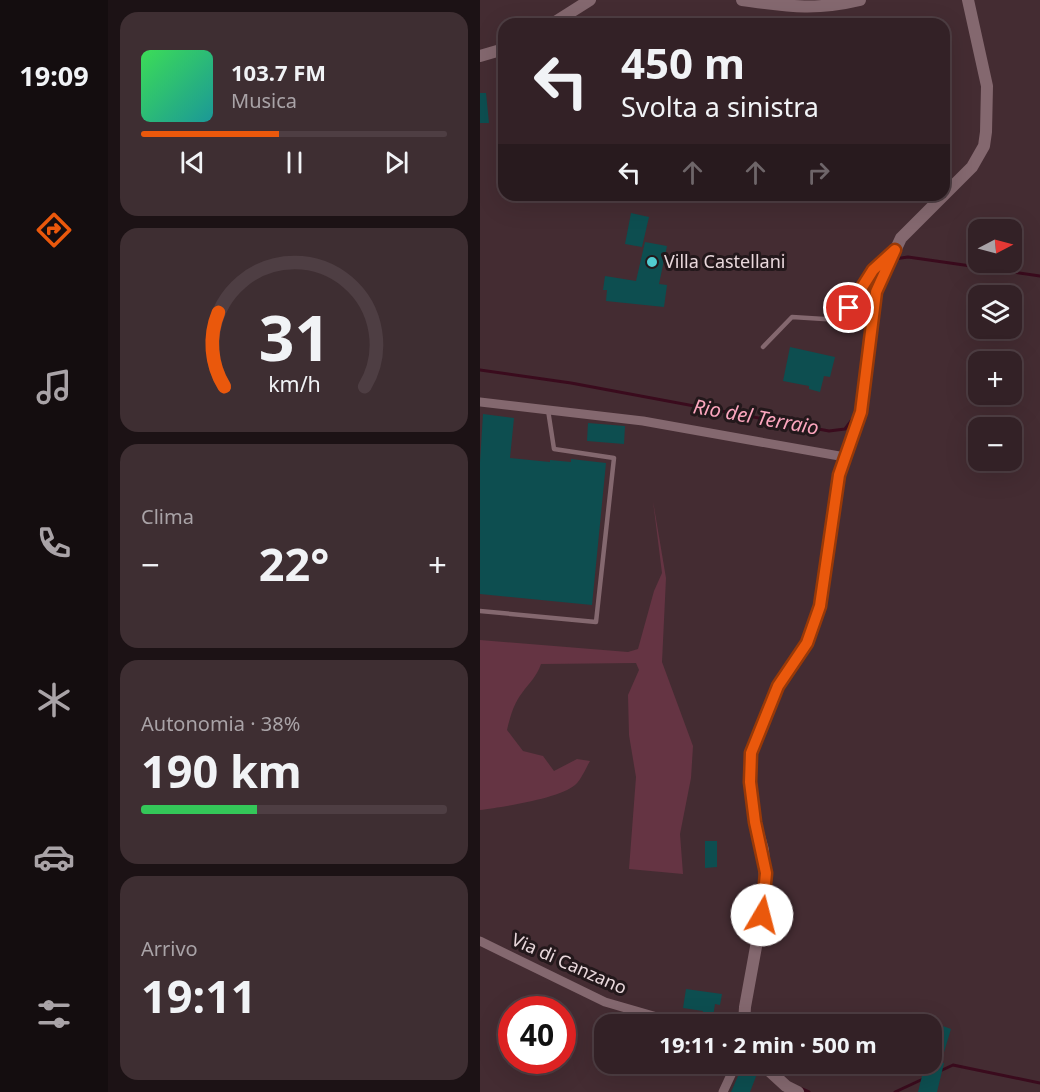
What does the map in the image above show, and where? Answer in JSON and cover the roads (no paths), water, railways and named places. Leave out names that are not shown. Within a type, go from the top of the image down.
[{"type":"street","points":[[562,18],[590,0]]},
{"type":"street","points":[[742,0],[807,8],[834,6],[860,0]]},
{"type":"street","points":[[950,189],[972,167],[984,147],[987,121],[987,86],[968,0]]},
{"type":"street","points":[[480,56],[498,51]]},
{"type":"street","points":[[745,1014],[766,892],[763,850],[755,822],[750,782],[751,753],[778,686],[807,643],[820,606],[839,475],[861,412],[876,292],[901,238],[938,201]]},
{"type":"street","points":[[480,402],[643,421],[845,457]]},
{"type":"street","name":"Via di Canzano","points":[[480,941],[605,1002],[646,1014]]},
{"type":"street","points":[[723,1092],[731,1074]]},
{"type":"street","points":[[773,1074],[786,1086],[798,1092]]},
{"type":"lane","points":[[763,347],[792,317],[840,320],[873,270],[895,250]]},
{"type":"lane","points":[[480,611],[596,622],[614,458],[554,449],[548,410]]},
{"type":"waterway","name":"Rio del Terraio","points":[[894,259],[908,257],[1040,276]]},
{"type":"waterway","name":"Rio del Terraio","points":[[480,370],[571,383],[829,431],[845,429],[854,417]]},
{"type":"waterway","points":[[942,1070],[953,1065],[1040,1083]]},
{"type":"waterway","points":[[895,1092],[923,1079]]},
{"type":"waterway","points":[[802,1089],[809,1092]]},
{"type":"place","name":"Villa Castellani","points":[[652,262]]}]
